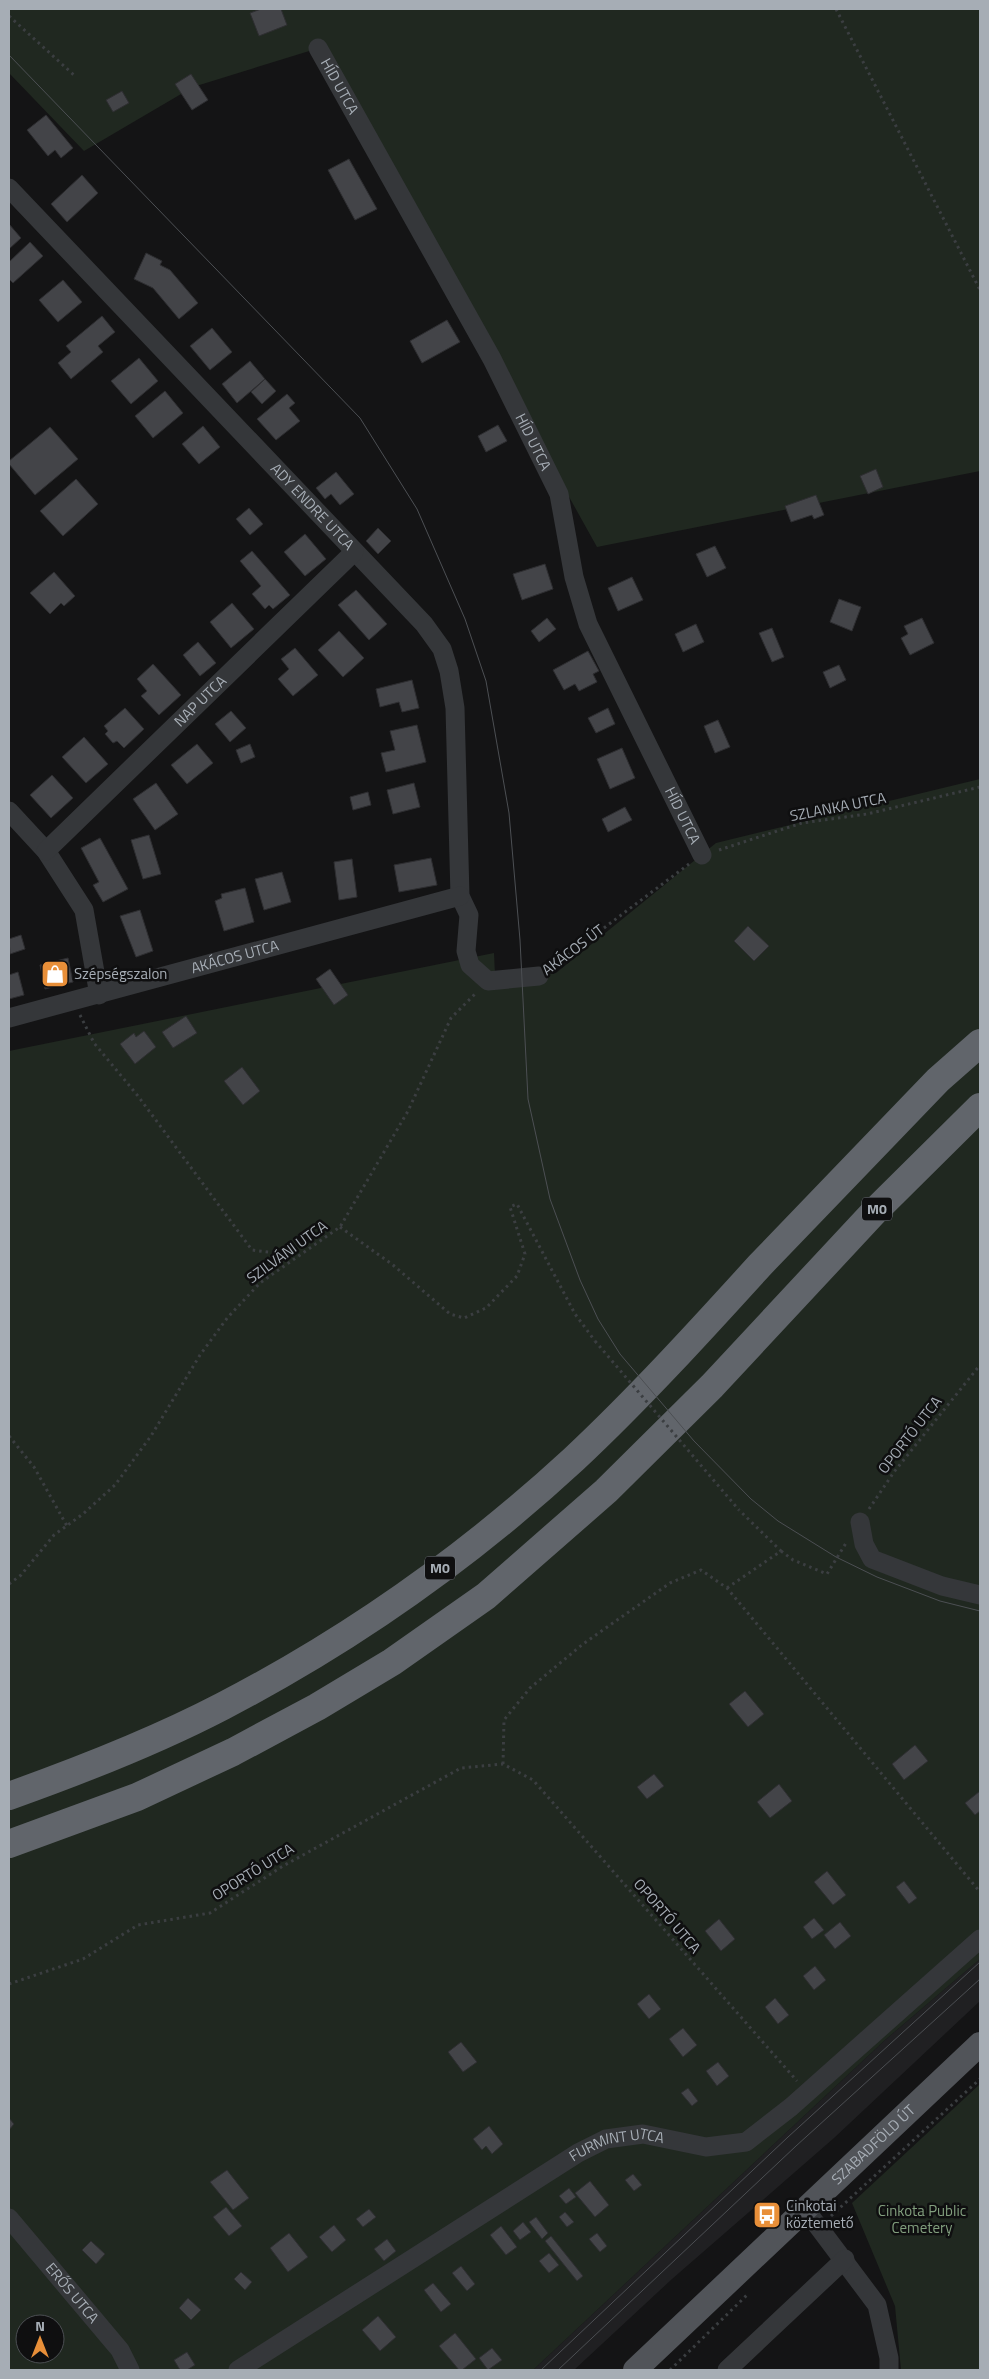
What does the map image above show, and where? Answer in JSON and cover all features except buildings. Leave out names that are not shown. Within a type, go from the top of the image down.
[{"type":"highway","name":"M0","points":[[9,1796],[116,1756],[221,1707],[281,1675],[390,1606],[488,1532],[574,1459],[686,1346],[938,1080],[980,1043]]},
{"type":"highway","name":"M0","points":[[9,1844],[137,1797],[234,1752],[317,1707],[392,1662],[486,1596],[554,1539],[613,1484],[712,1386],[874,1212],[980,1107]]},
{"type":"main road","name":"SZABADFÖLD ÚT","points":[[635,2370],[812,2217],[980,2044]]},
{"type":"street","name":"HÍD UTCA","points":[[318,48],[492,359],[559,494],[574,577],[588,624],[702,855]]},
{"type":"street","name":"ADY ENDRE UTCA","points":[[9,188],[424,624],[442,649],[449,671],[454,708],[460,896]]},
{"type":"street","name":"NAP UTCA","points":[[46,850],[354,552]]},
{"type":"street","points":[[9,811],[46,850],[84,910],[99,995]]},
{"type":"street","points":[[460,896],[469,915],[466,951],[470,965],[496,981]]},
{"type":"street","name":"AKÁCOS UTCA","points":[[9,1018],[460,896]]},
{"type":"street","name":"AKÁCOS ÚT","points":[[496,981],[539,976]]},
{"type":"street","points":[[860,1522],[864,1544],[872,1559],[942,1586],[980,1595]]},
{"type":"street","name":"FURMINT UTCA","points":[[238,2370],[578,2153],[606,2139],[643,2134],[706,2147],[746,2142],[807,2092],[980,1938]]},
{"type":"street","points":[[812,2217],[845,2259],[877,2305],[889,2358],[889,2370]]},
{"type":"street","name":"ERŐS UTCA","points":[[9,2218],[120,2350],[130,2370]]},
{"type":"street","points":[[727,2370],[845,2259]]},
{"type":"path","points":[[836,9],[980,290]]},
{"type":"path","points":[[9,16],[75,76]]},
{"type":"path","name":"SZLANKA UTCA","points":[[702,855],[802,823],[867,814],[980,787]]},
{"type":"path","name":"AKÁCOS ÚT","points":[[539,976],[702,855]]},
{"type":"path","name":"SZILVÁNI UTCA","points":[[9,1584],[21,1575],[54,1535],[115,1485],[151,1436],[200,1355],[228,1317],[260,1282],[340,1227],[408,1111],[451,1018],[496,981]]},
{"type":"path","points":[[73,1002],[94,1043],[138,1096],[252,1250],[298,1256]]},
{"type":"path","points":[[340,1227],[393,1265],[450,1314],[464,1318],[486,1308],[517,1276],[525,1254],[510,1207],[517,1204],[575,1314],[595,1341],[739,1510],[781,1550],[726,1588]]},
{"type":"path","name":"OPORTÓ UTCA","points":[[781,1550],[793,1560],[827,1574],[894,1472],[980,1365]]},
{"type":"path","points":[[9,1436],[34,1467],[67,1526]]},
{"type":"path","points":[[504,1764],[504,1720],[530,1688],[583,1644],[670,1583],[701,1570],[726,1588],[980,1892]]},
{"type":"path","name":"OPORTÓ UTCA","points":[[9,1984],[83,1959],[138,1925],[210,1913],[283,1866],[461,1768],[504,1764],[533,1780],[807,2092]]},
{"type":"path","points":[[812,2217],[848,2201],[980,2079]]},
{"type":"path","points":[[670,2370],[755,2287]]},
{"type":"shaded area","points":[[980,1959],[980,2001],[834,2138],[672,2279],[574,2370],[533,2370],[885,2040]]},
{"type":"green space","points":[[9,9],[980,9],[980,471],[597,547],[319,48],[193,87],[84,151],[9,73]]},
{"type":"green space","points":[[980,779],[980,1959],[885,2040],[533,2370],[9,2370],[9,1051],[494,953],[495,975],[539,976],[556,973],[716,843]]},
{"type":"green space","name":"Cinkota Public Cemetery","points":[[980,2084],[980,2370],[901,2370],[895,2306],[852,2203]]},
{"type":"tram line","points":[[9,55],[360,418],[417,509],[465,619],[486,681],[509,813],[520,940],[528,1099],[550,1199],[580,1280],[598,1319],[620,1354],[694,1441],[751,1499],[778,1521],[836,1557],[877,1577],[940,1601],[980,1611]]},
{"type":"tram line","points":[[541,2370],[788,2137],[980,1962]]},
{"type":"tram line","points":[[558,2370],[796,2146],[980,1979]]},
{"type":"place","name":"Szépségszalon","points":[[55,974]]},
{"type":"place","name":"Cinkotai köztemető","points":[[767,2215]]}]
